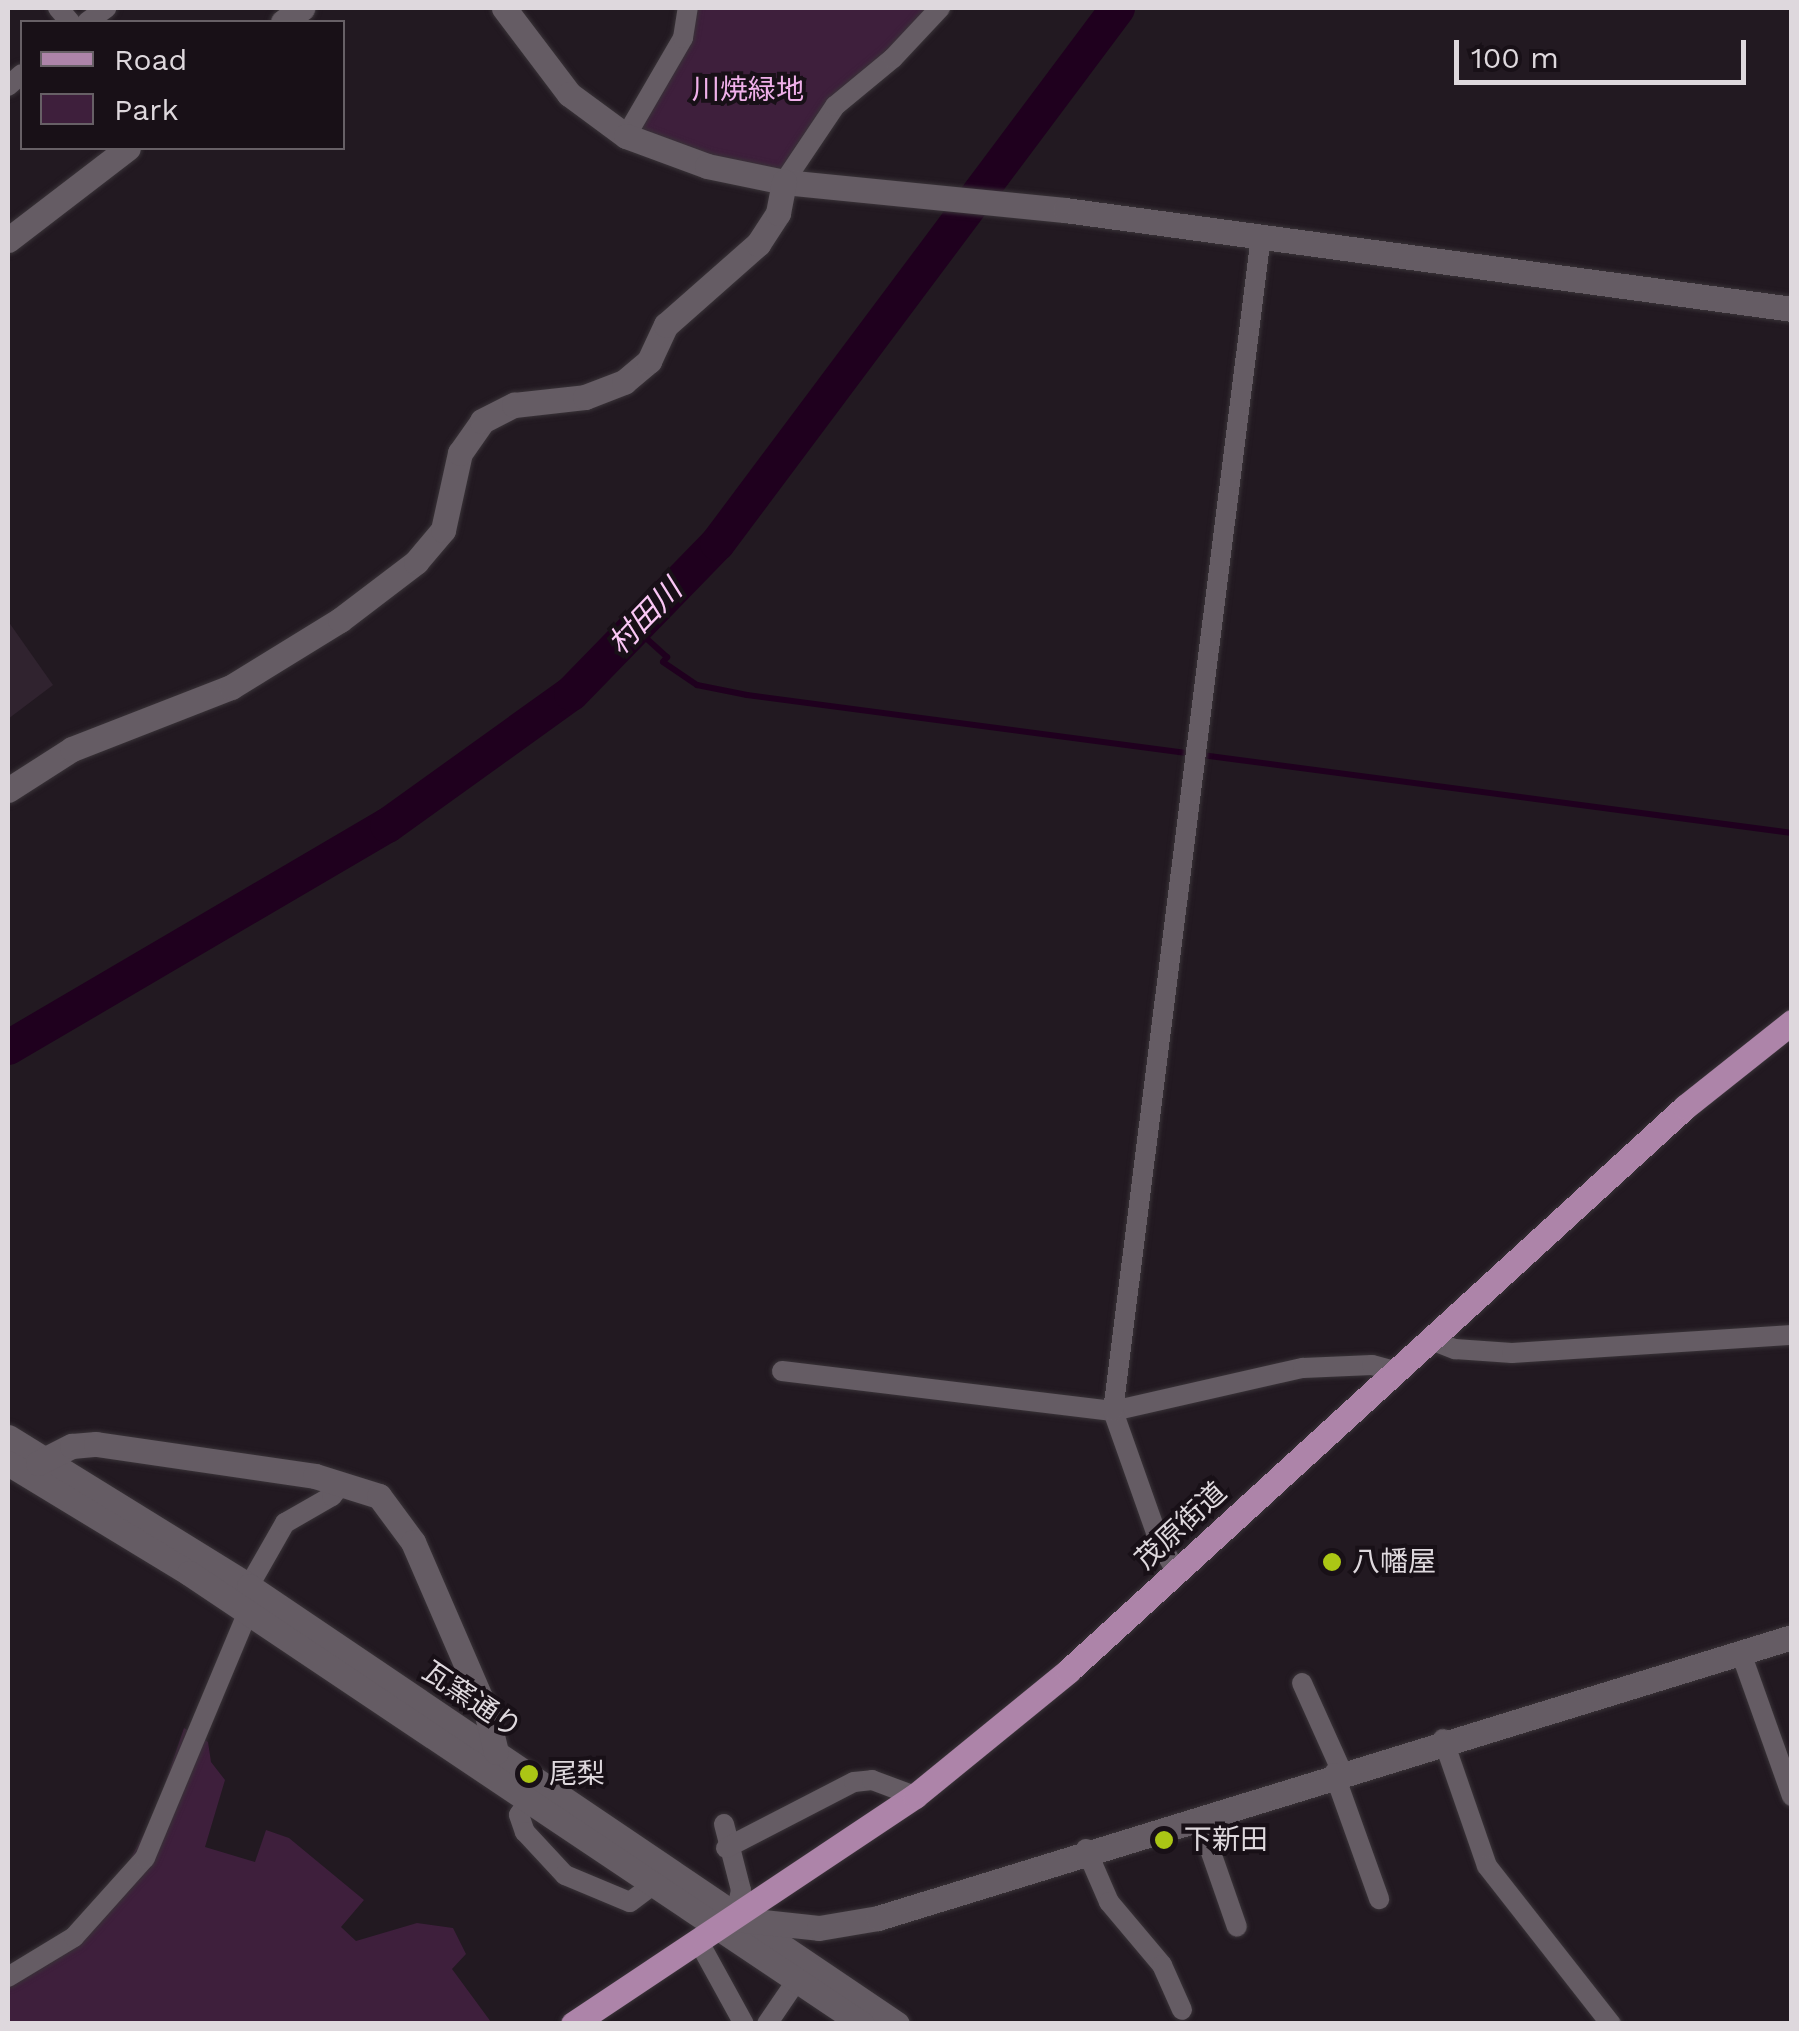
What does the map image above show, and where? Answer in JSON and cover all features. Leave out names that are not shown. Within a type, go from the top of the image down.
[{"type":"main road","name":"茂原街道","points":[[572,2024],[719,1931],[915,1796],[1068,1671],[1686,1108],[1792,1022]]},
{"type":"street","points":[[626,136],[682,38],[688,8]]},
{"type":"street","points":[[8,790],[85,743],[182,712],[231,687],[340,620],[416,562],[443,530],[460,453],[482,422],[514,405],[584,397],[624,382],[649,360],[666,324],[758,244],[778,213],[784,182],[835,106],[893,58],[940,8]]},
{"type":"street","points":[[511,10],[570,94],[626,136],[707,166],[784,182],[1065,210],[1792,309]]},
{"type":"street","points":[[8,240],[125,150]]},
{"type":"street","points":[[1176,1571],[1159,1542],[1113,1410],[1261,236]]},
{"type":"street","points":[[1432,1340],[1454,1349],[1512,1352],[1792,1334]]},
{"type":"street","points":[[782,1371],[1113,1410],[1303,1368],[1372,1364],[1394,1371]]},
{"type":"street","name":"瓦窯通り","points":[[8,1437],[249,1586],[496,1752],[719,1931],[896,2024]]},
{"type":"street","points":[[13,1472],[46,1457],[96,1444],[342,1483],[379,1496],[399,1517],[486,1711],[496,1752]]},
{"type":"street","name":"瓦窯通り","points":[[13,1472],[246,1614],[650,1887],[862,2024]]},
{"type":"street","points":[[249,1586],[285,1522],[332,1496],[342,1483]]},
{"type":"street","points":[[8,1977],[74,1937],[145,1858],[246,1614]]},
{"type":"street","points":[[719,1931],[818,1928],[878,1918],[1086,1849],[1200,1818],[1443,1740],[1792,1637]]},
{"type":"street","points":[[1741,1653],[1792,1796]]},
{"type":"street","points":[[1302,1683],[1338,1773],[1379,1899]]},
{"type":"street","points":[[1443,1740],[1487,1866],[1611,2024]]},
{"type":"street","points":[[726,1848],[854,1782],[872,1780],[915,1796]]},
{"type":"street","points":[[528,1801],[519,1816],[525,1832],[565,1875],[630,1902],[650,1887]]},
{"type":"street","points":[[1200,1818],[1238,1927]]},
{"type":"street","points":[[724,1824],[726,1848],[742,1890],[719,1931],[744,2024]]},
{"type":"street","points":[[1086,1849],[1109,1902],[1162,1965],[1182,2010]]},
{"type":"street","points":[[768,2024],[797,1980]]},
{"type":"shaded area","points":[[8,621],[53,685],[8,719]]},
{"type":"green space","name":"川焼緑地","points":[[688,8],[940,8],[835,106],[784,182],[626,136]]},
{"type":"green space","points":[[184,1728],[208,1742],[211,1762],[225,1780],[205,1847],[255,1862],[266,1830],[289,1838],[364,1900],[341,1927],[356,1941],[417,1923],[453,1928],[466,1954],[452,1969],[491,2022],[8,2024],[8,1966],[60,1938],[125,1869],[155,1813]]},
{"type":"waterway","name":"村田川","points":[[8,1047],[387,825],[571,693],[717,543],[1117,8]]},
{"type":"waterway","points":[[636,629],[667,657],[663,662],[697,685],[747,695],[1792,833]]},
{"type":"place","name":"八幡屋","points":[[1332,1562]]},
{"type":"place","name":"尾梨","points":[[529,1774]]},
{"type":"place","name":"下新田","points":[[1164,1840]]}]
